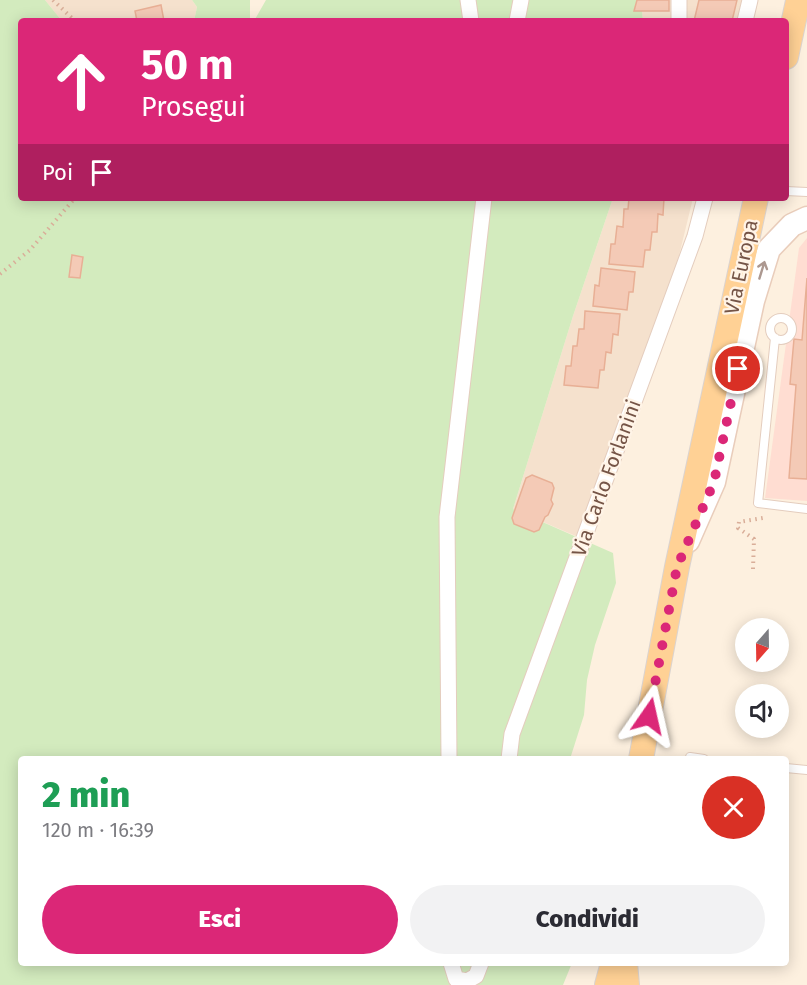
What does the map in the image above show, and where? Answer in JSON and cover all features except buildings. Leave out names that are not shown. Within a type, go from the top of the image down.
[{"type":"main road","points":[[789,43],[798,2]]},
{"type":"main road","name":"Via Europa","points":[[642,756],[677,567],[755,201]]},
{"type":"main road","points":[[607,985],[611,966]]},
{"type":"main road","points":[[625,966],[627,985]]},
{"type":"street","points":[[468,0],[471,18]]},
{"type":"street","points":[[518,18],[521,0]]},
{"type":"street","points":[[679,0],[680,18]]},
{"type":"street","points":[[746,18],[750,0]]},
{"type":"street","points":[[449,756],[447,517],[484,201]]},
{"type":"street","name":"Via Carlo Forlanini","points":[[509,756],[512,734],[695,236],[704,201]]},
{"type":"street","points":[[677,567],[714,482],[753,301],[769,249],[792,225],[807,218]]},
{"type":"street","points":[[452,966],[456,979],[467,981],[476,976],[480,966]]},
{"type":"lane","points":[[789,191],[807,192]]},
{"type":"lane","points":[[776,338],[758,503],[807,508]]},
{"type":"lane","points":[[789,768],[807,770]]},
{"type":"path","points":[[53,0],[72,18]]},
{"type":"path","points":[[0,274],[30,250],[72,201]]},
{"type":"path","points":[[753,569],[754,539],[738,528],[739,522],[781,515],[782,506]]},
{"type":"shaded area","points":[[45,0],[192,0],[197,7],[195,18],[60,18]]},
{"type":"shaded area","points":[[641,0],[742,0],[738,18],[643,18]]},
{"type":"shaded area","points":[[612,201],[692,201],[676,268],[578,537],[513,509],[573,316]]},
{"type":"shaded area","points":[[807,238],[807,501],[765,498],[799,248]]},
{"type":"green space","points":[[0,0],[45,0],[60,18],[18,18],[18,201],[612,201],[573,316],[513,509],[613,553],[616,583],[595,645],[587,680],[584,715],[571,756],[18,756],[18,966],[571,966],[563,985],[0,985]]},
{"type":"green space","points":[[192,0],[250,0],[250,18],[195,18],[197,7]]},
{"type":"green space","points":[[266,0],[641,0],[643,18],[256,18]]},
{"type":"route","points":[[649,716],[677,567],[714,482],[738,369]]}]
